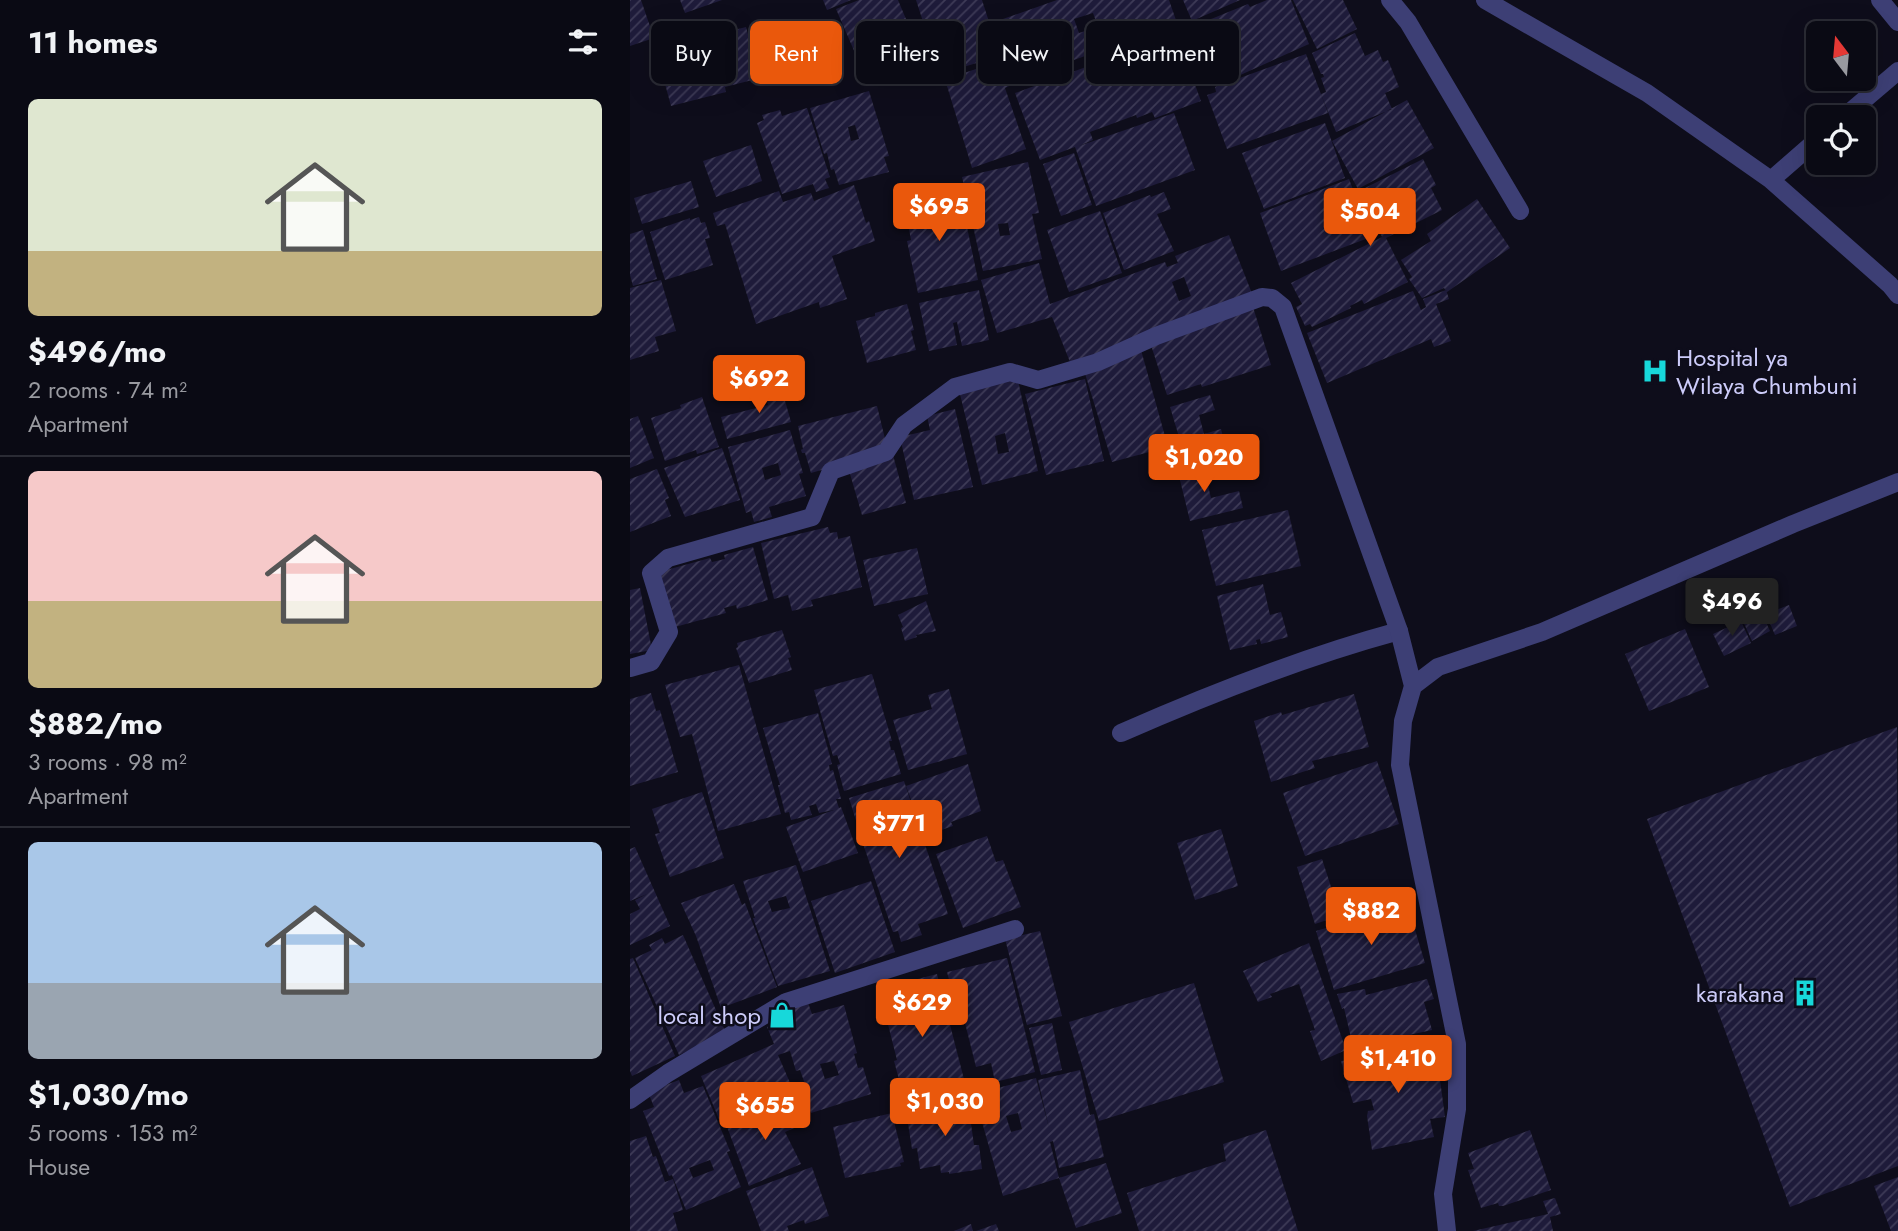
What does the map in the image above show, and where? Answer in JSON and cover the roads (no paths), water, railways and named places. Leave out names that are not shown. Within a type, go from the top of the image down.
[{"type":"street","points":[[1390,0],[1408,22],[1520,211]]},
{"type":"street","points":[[1485,0],[1647,93],[1771,180],[1898,295]]},
{"type":"street","points":[[1881,0],[1898,22]]},
{"type":"street","points":[[1858,105],[1898,71]]},
{"type":"street","points":[[1771,180],[1806,149]]},
{"type":"street","points":[[630,668],[651,662],[669,632],[651,573],[668,558],[812,517],[831,471],[886,452],[904,425],[955,387],[1010,372],[1038,380],[1098,362],[1156,336],[1262,297],[1272,298],[1283,307],[1399,631],[1413,687],[1403,722],[1400,765],[1457,1044],[1457,1109],[1443,1194],[1447,1231]]},
{"type":"street","points":[[1413,687],[1438,667],[1542,632],[1898,482]]},
{"type":"street","points":[[1121,733],[1222,689],[1399,631]]},
{"type":"street","points":[[630,1100],[668,1073],[786,1002],[1015,929]]},
{"type":"place","name":"Hospital ya Wilaya Chumbuni","points":[[1655,371]]},
{"type":"place","name":"karakana","points":[[1805,993]]},
{"type":"place","name":"local shop","points":[[782,1015]]}]
